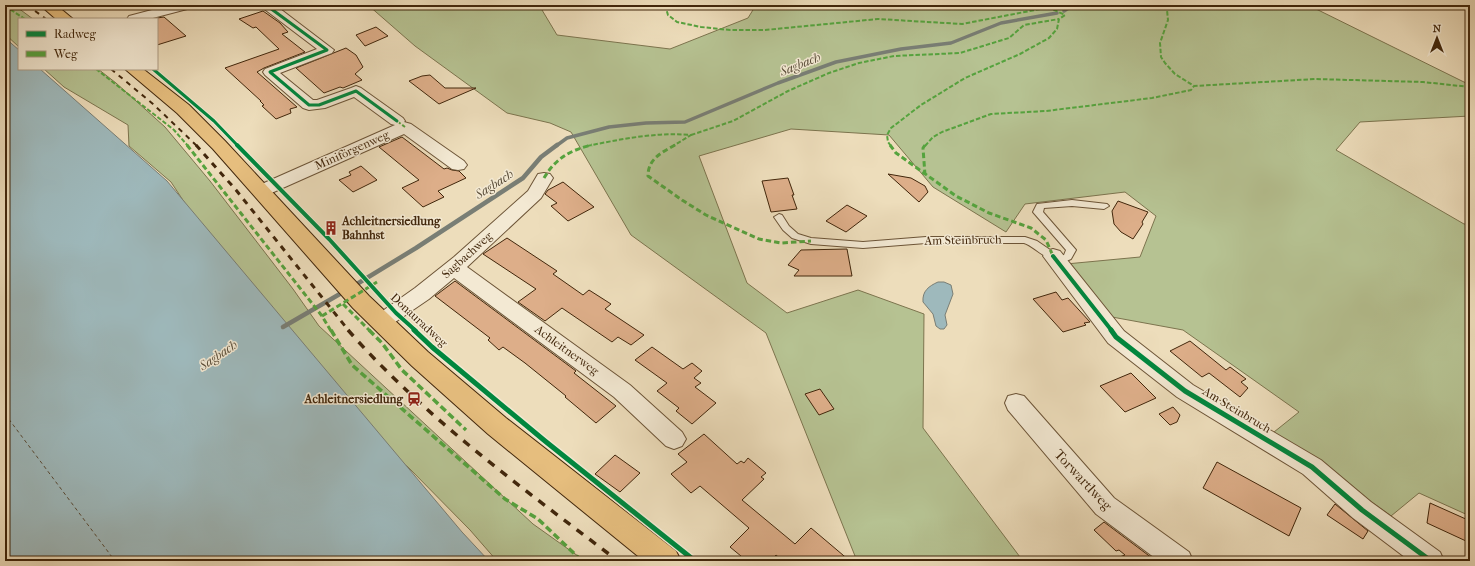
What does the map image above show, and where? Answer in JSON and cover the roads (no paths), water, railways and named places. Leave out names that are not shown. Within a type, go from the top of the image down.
[{"type":"main road","points":[[47,5],[65,18]]},
{"type":"main road","points":[[134,70],[183,110],[219,145],[342,282],[420,360],[497,426],[666,561]]},
{"type":"street","points":[[136,18],[161,8],[186,5]]},
{"type":"street","points":[[266,5],[327,50],[270,72],[308,105],[319,105],[356,91],[397,121]]},
{"type":"street","name":"Miniförgenweg","points":[[261,191],[405,127],[458,165]]},
{"type":"street","name":"Sagbachweg","points":[[381,322],[426,292],[454,268],[535,194],[544,178]]},
{"type":"street","name":"Am Steinbruch","points":[[1055,259],[1116,337],[1185,391],[1312,467],[1362,510],[1430,561]]},
{"type":"street","name":"Achleitnerweg","points":[[454,268],[622,391],[674,439]]},
{"type":"street","name":"Torwartlweg","points":[[1016,403],[1105,506],[1180,561]]},
{"type":"lane","points":[[1055,259],[1068,258],[1071,250],[1038,212],[1040,206],[1059,202],[1085,202],[1104,206]]},
{"type":"lane","name":"Am Steinbruch","points":[[779,217],[786,228],[795,236],[810,241],[863,245],[926,240],[984,238],[1025,240],[1034,243],[1055,259]]},
{"type":"water","points":[[5,38],[18,49],[18,70],[41,70],[167,181],[462,532],[489,561],[5,561]]},
{"type":"water","points":[[938,282],[944,282],[951,285],[953,294],[945,315],[947,325],[944,329],[940,329],[936,326],[933,314],[923,302],[927,289]]},
{"type":"waterway","name":"Sagbach","points":[[1064,11],[1073,5]]},
{"type":"waterway","name":"Sagbach","points":[[556,146],[567,138],[609,127],[646,123],[685,122],[778,83],[836,62],[901,49],[951,43],[1001,23],[1057,13]]},
{"type":"waterway","name":"Sagbach","points":[[352,287],[416,248],[523,178],[541,157],[557,145]]},
{"type":"waterway","name":"Sagbach","points":[[283,327],[345,291]]},
{"type":"railway","points":[[27,5],[45,18]]},
{"type":"railway","points":[[112,70],[153,104],[196,145]]},
{"type":"railway","points":[[196,145],[236,190],[349,331]]},
{"type":"railway","points":[[348,330],[378,363],[443,424],[512,480],[618,561]]},
{"type":"place","name":"Achleitnersiedlung Bahnhst","points":[[331,228]]},
{"type":"place","name":"Achleitnersiedlung","points":[[414,399]]}]
